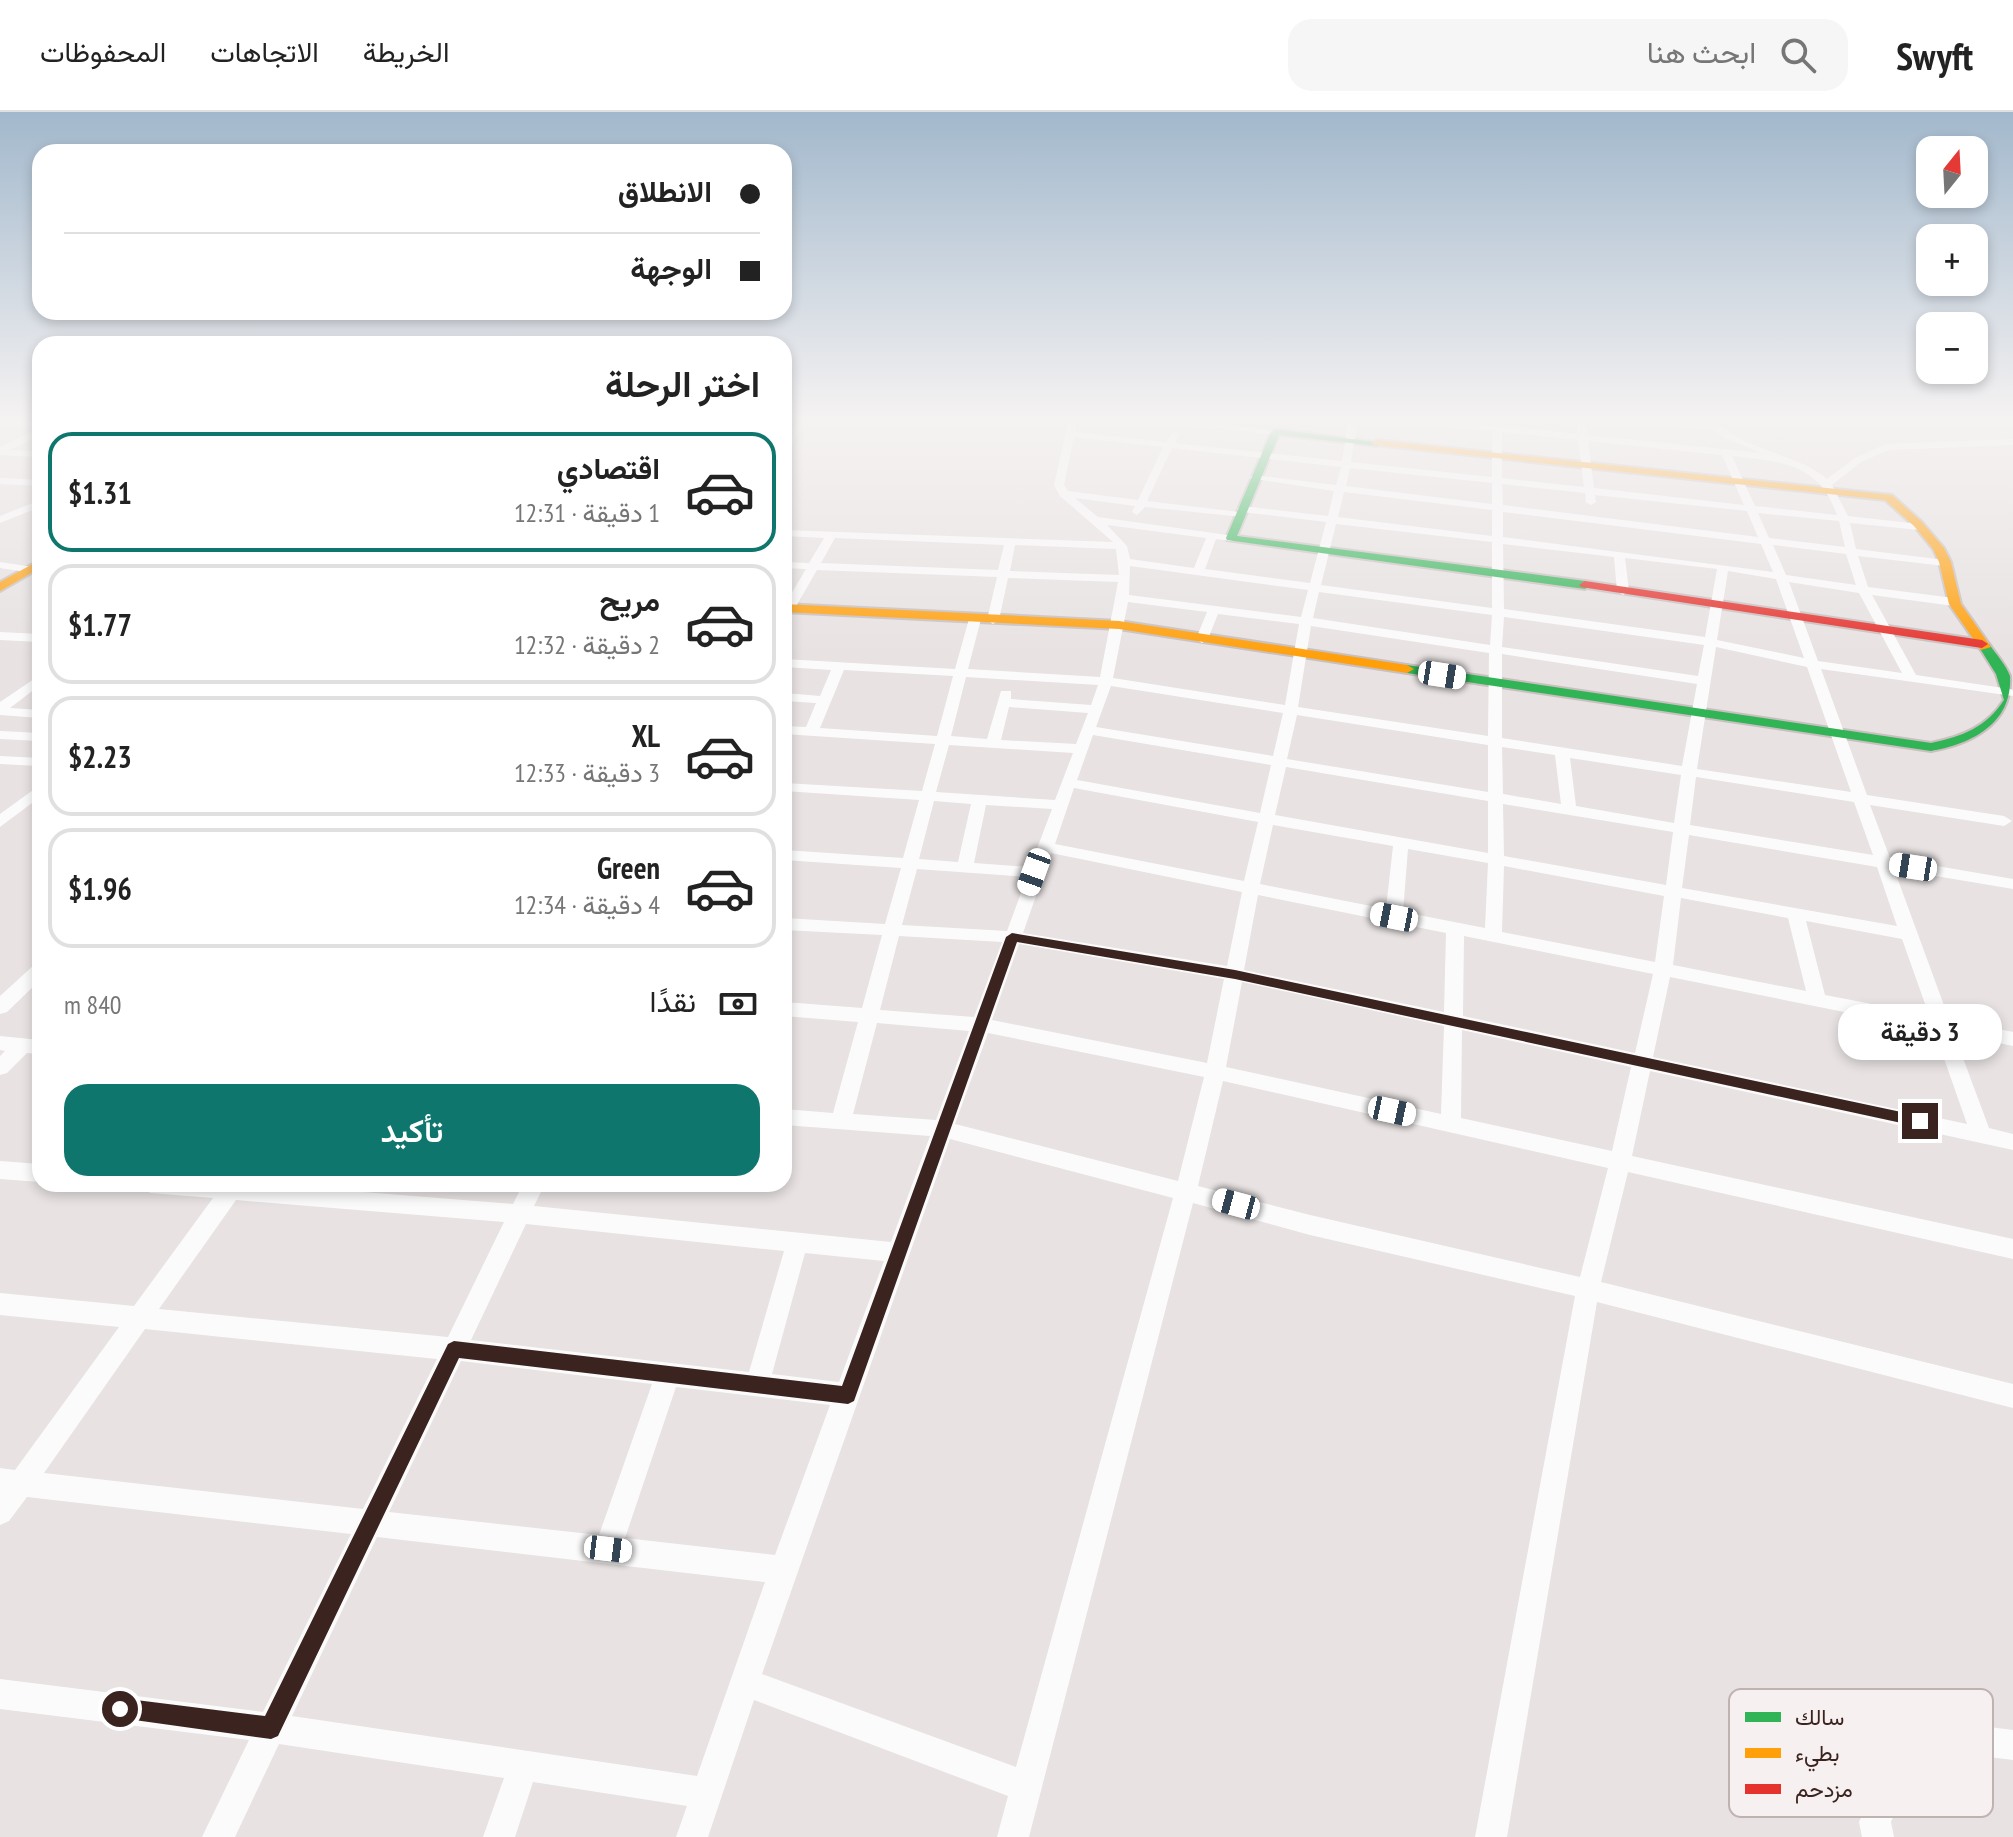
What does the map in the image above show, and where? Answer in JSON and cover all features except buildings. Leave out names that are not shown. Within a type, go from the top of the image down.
[{"type":"street","points":[[692,1837],[783,1570],[982,1025],[1034,872],[1106,681],[1119,625],[1126,562],[1121,546],[1068,498]]},
{"type":"street","points":[[1091,498],[1331,520],[1723,567],[1863,591],[1954,602]]},
{"type":"street","points":[[1130,526],[1144,498]]},
{"type":"street","points":[[1199,571],[1241,512],[1247,498]]},
{"type":"street","points":[[1013,1837],[1215,1072],[1291,710],[1306,621],[1337,498]]},
{"type":"street","points":[[1419,498],[1945,563]]},
{"type":"street","points":[[1493,938],[1498,498]]},
{"type":"street","points":[[1591,498],[1594,519]]},
{"type":"street","points":[[1642,498],[1919,527]]},
{"type":"street","points":[[1745,498],[1781,577],[1981,1135]]},
{"type":"street","points":[[1833,498],[1844,519],[1863,591],[1912,680]]},
{"type":"street","points":[[792,610],[1119,625],[1839,737],[1918,747],[1943,745],[1992,727],[2008,709],[2010,693],[1954,602],[1947,585],[1945,563],[1919,527],[1889,498]]},
{"type":"street","points":[[0,520],[32,507]]},
{"type":"street","points":[[0,512],[16,514]]},
{"type":"street","points":[[1091,519],[1717,603],[1982,644]]},
{"type":"street","points":[[792,533],[1121,546]]},
{"type":"street","points":[[792,600],[831,535]]},
{"type":"street","points":[[841,1122],[959,673],[1005,575],[1010,543]]},
{"type":"street","points":[[1619,555],[1623,591]]},
{"type":"street","points":[[1126,562],[1710,642],[1812,664],[2010,693]]},
{"type":"street","points":[[0,565],[32,568]]},
{"type":"street","points":[[792,566],[1124,579]]},
{"type":"street","points":[[1491,1837],[1588,1289],[1663,970],[1689,771],[1723,567]]},
{"type":"street","points":[[0,587],[32,570]]},
{"type":"street","points":[[1122,598],[1306,621],[1703,681]]},
{"type":"street","points":[[1202,639],[1214,609]]},
{"type":"street","points":[[0,636],[32,635]]},
{"type":"street","points":[[792,663],[1106,681],[2004,821]]},
{"type":"street","points":[[811,732],[839,666]]},
{"type":"street","points":[[993,744],[1011,676]]},
{"type":"street","points":[[0,710],[32,685]]},
{"type":"street","points":[[0,691],[32,693]]},
{"type":"street","points":[[792,698],[825,700]]},
{"type":"street","points":[[1003,703],[1088,729],[2013,884]]},
{"type":"street","points":[[0,710],[32,713]]},
{"type":"street","points":[[792,731],[993,744],[1088,729]]},
{"type":"street","points":[[0,735],[32,737]]},
{"type":"street","points":[[1562,750],[1569,809]]},
{"type":"street","points":[[0,760],[32,760]]},
{"type":"street","points":[[1069,783],[1909,934]]},
{"type":"street","points":[[792,787],[1060,805]]},
{"type":"street","points":[[0,822],[32,796]]},
{"type":"street","points":[[965,867],[980,799]]},
{"type":"street","points":[[1394,917],[1401,841]]},
{"type":"street","points":[[1044,847],[2013,1039]]},
{"type":"street","points":[[792,856],[1034,872]]},
{"type":"street","points":[[1796,914],[1817,1001]]},
{"type":"street","points":[[792,925],[891,933],[1012,937],[1235,974],[2013,1142]]},
{"type":"street","points":[[1451,1124],[1455,930]]},
{"type":"street","points":[[0,1007],[32,977]]},
{"type":"street","points":[[792,1010],[982,1025],[1215,1072],[2013,1249]]},
{"type":"street","points":[[0,1043],[31,1046]]},
{"type":"street","points":[[0,1068],[31,1046]]},
{"type":"street","points":[[792,1118],[944,1129],[1325,1228],[1588,1289],[2013,1396]]},
{"type":"street","points":[[0,1170],[32,1172]]},
{"type":"street","points":[[0,1512],[10,1482],[138,1320],[229,1192]]},
{"type":"street","points":[[276,1192],[898,1253]]},
{"type":"street","points":[[218,1837],[530,1192]]},
{"type":"street","points":[[757,1385],[797,1243]]},
{"type":"street","points":[[0,1304],[454,1349],[848,1395]]},
{"type":"street","points":[[608,1549],[668,1374]]},
{"type":"street","points":[[10,1482],[783,1570]]},
{"type":"street","points":[[745,1682],[1027,1787]]},
{"type":"street","points":[[0,1694],[271,1728],[707,1793]]},
{"type":"street","points":[[1993,1742],[2013,1745]]},
{"type":"street","points":[[499,1837],[523,1767]]},
{"type":"street","points":[[1877,1817],[1875,1822],[1878,1837]]},
{"type":"traffic: fast","points":[[1248,498],[1231,538],[1585,585]]},
{"type":"traffic: fast","points":[[1407,669],[1931,747],[1977,733],[1996,720],[2011,700],[2003,674],[1985,647]]},
{"type":"traffic: slow","points":[[1889,498],[1918,524],[1938,548],[1945,562],[1955,604],[1985,647]]},
{"type":"traffic: slow","points":[[0,587],[32,568]]},
{"type":"traffic: slow","points":[[792,608],[1119,625],[1407,669]]},
{"type":"traffic: jam","points":[[1585,585],[1982,644]]},
{"type":"route","points":[[120,1709],[271,1728],[454,1349],[848,1395],[1012,937],[1235,974],[1920,1121]]}]
